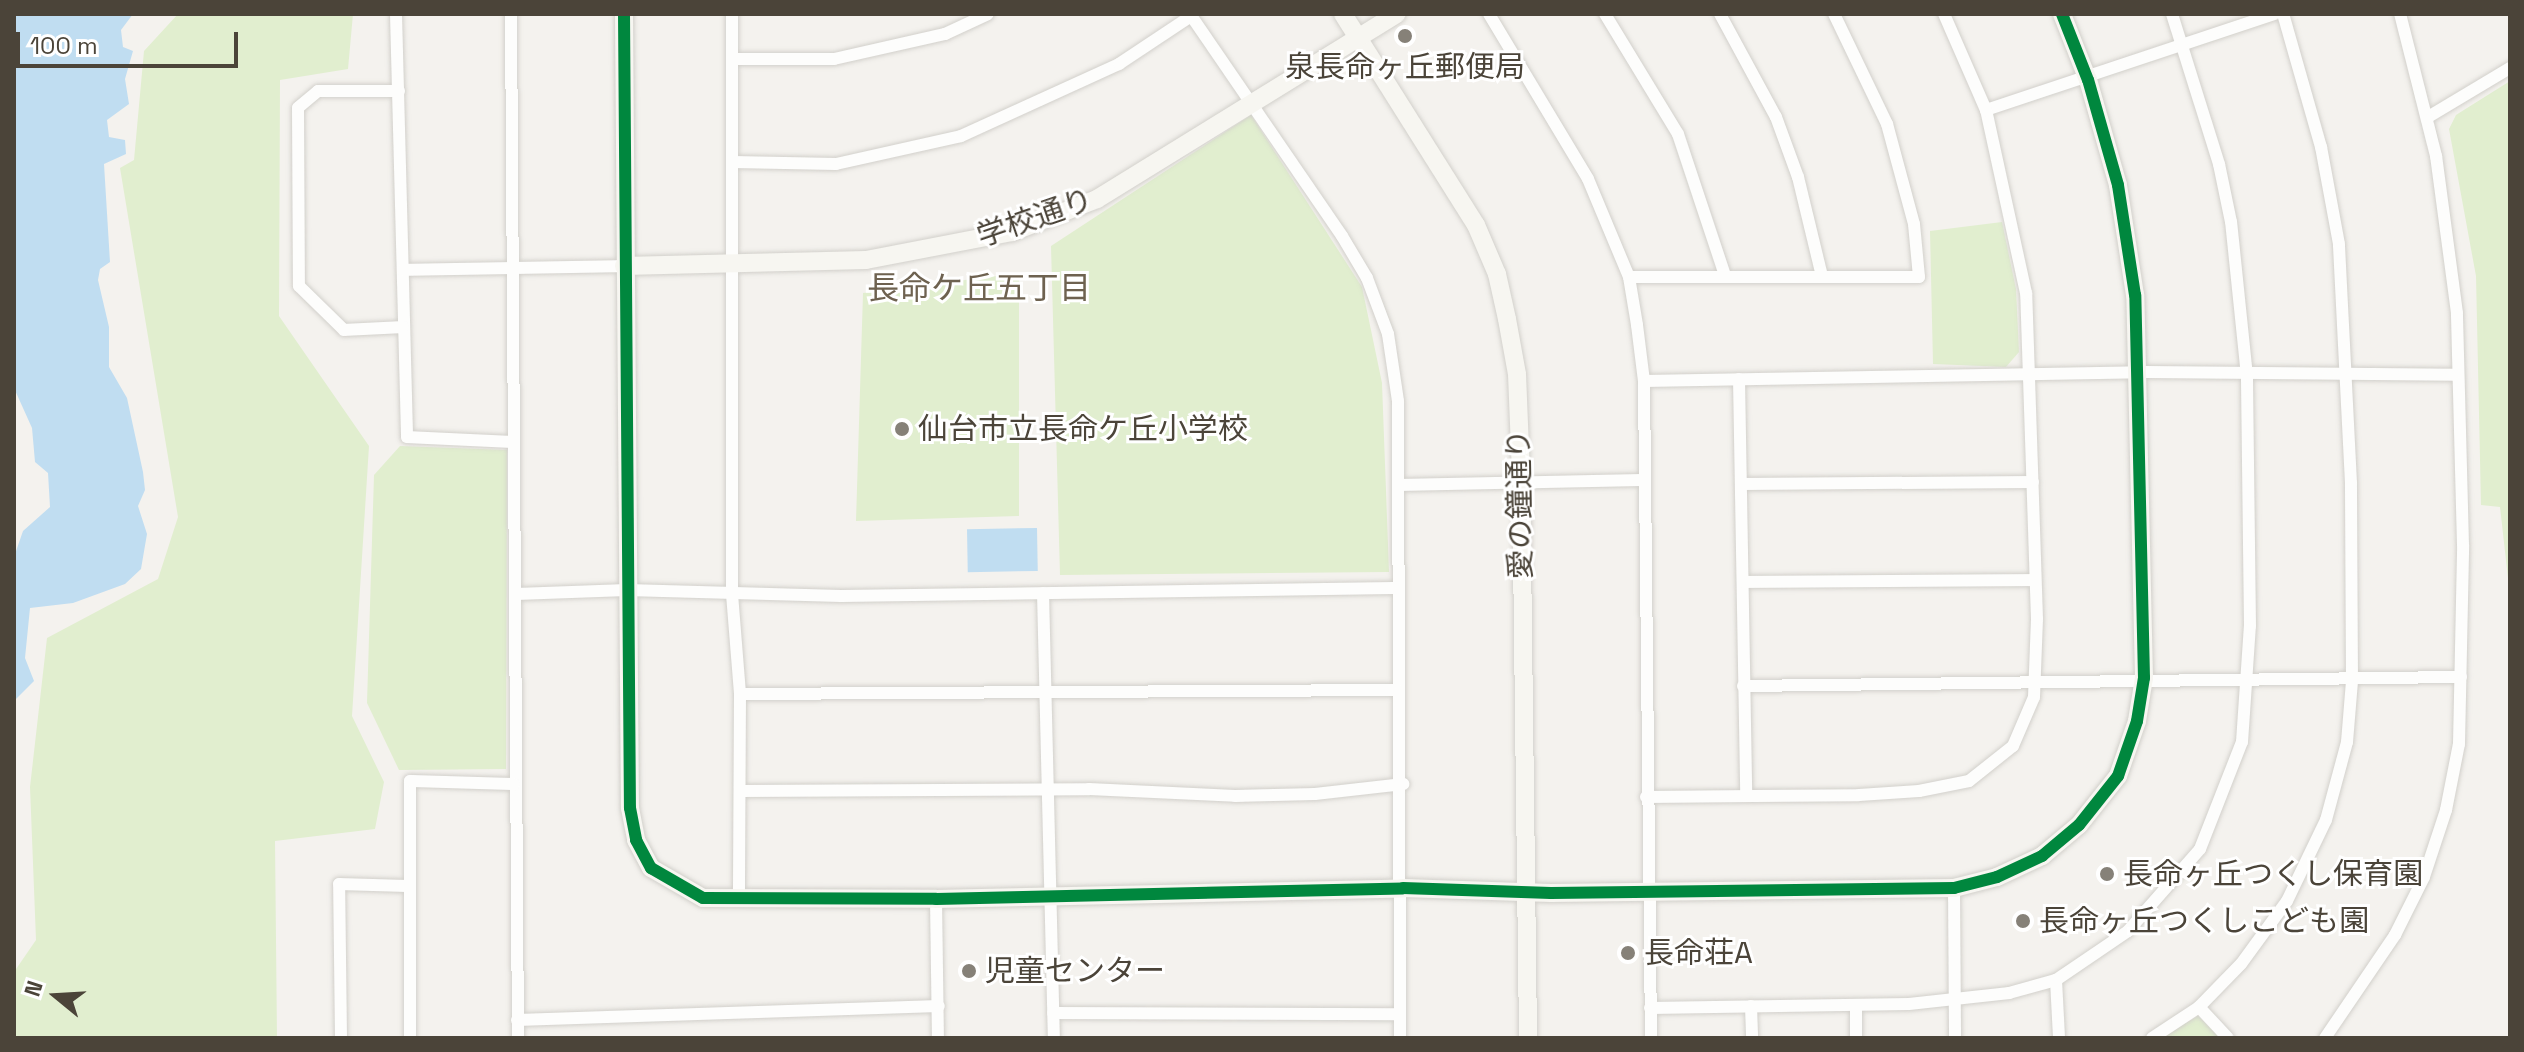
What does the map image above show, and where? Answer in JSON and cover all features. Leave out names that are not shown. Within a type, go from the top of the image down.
[{"type":"street","points":[[396,14],[407,437],[512,442]]},
{"type":"street","points":[[511,14],[518,1038]]},
{"type":"street","points":[[624,14],[630,808],[636,840],[651,868],[674,886],[703,898],[739,899],[936,899],[1403,888],[1524,892],[1954,888],[1997,877],[2042,856],[2079,825],[2118,776],[2137,721],[2144,678],[2141,372],[2118,185],[2088,80],[2062,14]]},
{"type":"street","points":[[732,14],[735,263],[732,594],[740,694],[739,899]]},
{"type":"street","points":[[733,59],[834,59],[945,34],[988,14]]},
{"type":"street","name":"愛の鐘通り","points":[[1343,14],[1476,225],[1497,274],[1517,374],[1528,1038]]},
{"type":"street","name":"学校通り","points":[[624,266],[866,260],[1012,232],[1097,199],[1397,14]]},
{"type":"street","points":[[1489,14],[1562,127],[1629,277],[1644,381],[1642,480],[1651,1038]]},
{"type":"street","points":[[1605,14],[1678,134],[1725,275]]},
{"type":"street","points":[[1720,14],[1776,117],[1798,177],[1822,276]]},
{"type":"street","points":[[1629,277],[1919,277],[1914,224],[1887,124],[1834,14]]},
{"type":"street","points":[[1646,797],[1919,791],[1969,781],[2013,746],[2034,697],[2035,580],[2026,293],[1986,110],[1944,14]]},
{"type":"street","points":[[1650,1008],[1856,1006],[1954,1001],[2056,980],[2128,931],[2200,849],[2242,742],[2248,682],[2247,376],[2231,222],[2172,14]]},
{"type":"street","points":[[1986,110],[2088,80],[2274,14]]},
{"type":"street","points":[[2152,1038],[2199,1007],[2241,964],[2287,901],[2320,833],[2347,742],[2352,681],[2347,374],[2331,196],[2283,14]]},
{"type":"street","points":[[2325,1038],[2395,935],[2424,877],[2446,810],[2459,744],[2463,545],[2452,259],[2428,117],[2401,14]]},
{"type":"street","points":[[733,162],[836,164],[961,136],[1119,64],[1191,15],[1254,102],[1367,278],[1388,334],[1398,401],[1394,588],[1403,784],[1400,1038]]},
{"type":"street","points":[[2428,117],[2510,68]]},
{"type":"street","points":[[399,91],[318,91],[298,108],[299,286],[344,330],[403,327]]},
{"type":"street","points":[[403,270],[624,266]]},
{"type":"street","points":[[1644,381],[2141,372],[2247,376],[2456,375]]},
{"type":"street","points":[[1739,379],[1746,796]]},
{"type":"street","points":[[1398,485],[1642,480]]},
{"type":"street","points":[[1741,484],[2033,482]]},
{"type":"street","points":[[1743,582],[2035,580]]},
{"type":"street","points":[[516,594],[627,590],[732,594],[1394,588]]},
{"type":"street","points":[[1043,593],[1046,790],[1053,895],[1054,1038]]},
{"type":"street","points":[[1743,686],[2144,678],[2248,682],[2461,677]]},
{"type":"street","points":[[740,694],[1397,690]]},
{"type":"street","points":[[410,1038],[407,886],[410,781],[514,784]]},
{"type":"street","points":[[740,791],[1046,790],[1288,795],[1403,784]]},
{"type":"street","points":[[341,1038],[339,884],[407,886]]},
{"type":"street","points":[[1954,888],[1955,1038]]},
{"type":"street","points":[[936,899],[938,1038]]},
{"type":"street","points":[[2056,980],[2059,1038]]},
{"type":"street","points":[[517,1020],[939,1006]]},
{"type":"street","points":[[1751,1006],[1752,1038]]},
{"type":"street","points":[[1856,1006],[1856,1038]]},
{"type":"street","points":[[2199,1007],[2228,1038]]},
{"type":"street","points":[[1053,1013],[1400,1014]]},
{"type":"green space","points":[[178,14],[353,14],[348,69],[280,80],[279,316],[369,446],[352,716],[384,782],[375,829],[275,841],[277,1038],[14,1038],[14,972],[36,940],[30,787],[47,638],[158,579],[178,517],[120,168],[134,160],[144,51]]},
{"type":"green space","points":[[2510,81],[2510,596],[2500,507],[2481,505],[2476,276],[2449,129],[2456,115]]},
{"type":"green space","points":[[1251,115],[1362,287],[1382,383],[1389,572],[1060,575],[1051,246]]},
{"type":"green space","points":[[2002,222],[2016,289],[2019,352],[2006,367],[1933,364],[1930,231]]},
{"type":"green space","points":[[1019,273],[1019,516],[856,521],[863,293]]},
{"type":"green space","points":[[400,446],[507,450],[506,769],[399,770],[367,703],[374,475]]},
{"type":"green space","points":[[2198,1016],[2221,1038],[2159,1038]]},
{"type":"water","points":[[14,14],[133,14],[121,30],[123,47],[133,51],[125,79],[129,104],[107,120],[109,137],[125,140],[126,154],[104,164],[110,262],[100,269],[98,280],[109,327],[109,367],[127,398],[143,472],[145,490],[138,506],[147,534],[141,569],[125,584],[73,603],[30,608],[25,658],[34,681],[14,701],[14,557],[23,531],[50,507],[48,473],[35,462],[32,428],[14,388]]},
{"type":"water","points":[[1037,528],[1038,571],[968,572],[967,529]]},
{"type":"cycle path","points":[[624,14],[630,808],[636,840],[651,868],[703,898],[936,899],[1403,888],[1551,893],[1954,888],[1997,877],[2042,856],[2079,825],[2118,776],[2137,721],[2144,678],[2135,295],[2118,185],[2088,80],[2062,14]]},
{"type":"place","name":"泉長命ヶ丘郵便局","points":[[1405,36]]},
{"type":"place","name":"仙台市立長命ケ丘小学校","points":[[902,429]]},
{"type":"place","name":"長命ヶ丘つくし保育園","points":[[2107,874]]},
{"type":"place","name":"長命ヶ丘つくしこども園","points":[[2023,921]]},
{"type":"place","name":"長命荘A","points":[[1628,953]]},
{"type":"place","name":"児童センター","points":[[969,971]]},
{"type":"district","name":"長命ケ丘五丁目","points":[[979,288]]}]
